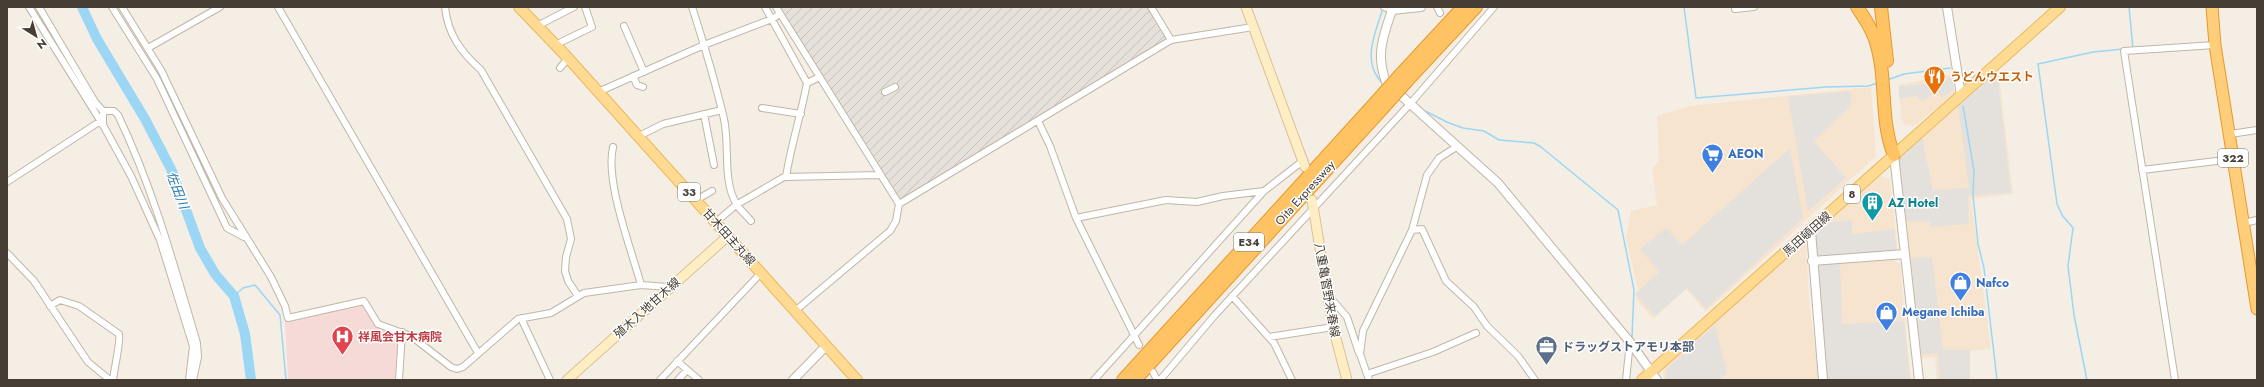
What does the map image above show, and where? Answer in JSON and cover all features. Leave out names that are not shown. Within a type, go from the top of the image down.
[{"type":"highway","name":"Oita Expressway","points":[[1404,78],[1463,7]]},
{"type":"highway","name":"Oita Expressway","points":[[1123,380],[1404,78],[1476,7]]},
{"type":"highway","points":[[1857,7],[1875,39],[1879,55],[1888,140],[1894,155]]},
{"type":"highway","points":[[1881,7],[1894,137],[1894,155]]},
{"type":"highway","name":"322","points":[[2212,7],[2215,45],[2243,223],[2255,280],[2257,303]]},
{"type":"highway","name":"Oita Expressway","points":[[1135,380],[1378,106]]},
{"type":"main road","name":"甘木田主丸線","points":[[519,7],[568,58],[637,137],[716,222],[857,380]]},
{"type":"main road","points":[[1246,7],[1304,164]]},
{"type":"main road","name":"馬田頓田線","points":[[1642,380],[1654,376],[1894,155],[2060,7]]},
{"type":"main road","name":"八重亀菅野来春線","points":[[1312,204],[1333,327],[1347,380]]},
{"type":"main road","name":"殖木入地甘木線","points":[[567,380],[669,287],[728,236]]},
{"type":"street","points":[[29,7],[103,126],[131,176],[160,240],[193,346],[194,352],[189,380]]},
{"type":"street","points":[[39,7],[95,102],[103,111],[103,126]]},
{"type":"street","points":[[112,7],[157,80],[227,228],[245,237]]},
{"type":"street","points":[[122,7],[148,48],[178,102],[222,198],[271,277],[285,306],[288,318],[362,301],[378,324],[411,336],[454,369],[463,367],[521,318],[550,313],[584,292],[641,285],[669,287]]},
{"type":"street","points":[[148,48],[220,7]]},
{"type":"street","points":[[278,7],[478,353]]},
{"type":"street","points":[[445,7],[447,27],[468,60],[481,70],[567,219],[571,239],[566,257],[565,271],[568,281],[578,296]]},
{"type":"street","points":[[537,26],[574,7]]},
{"type":"street","points":[[555,45],[592,26],[584,7]]},
{"type":"street","points":[[692,7],[722,110],[727,140],[726,167],[736,205],[751,221]]},
{"type":"street","points":[[776,7],[899,204],[896,221],[890,231],[795,310]]},
{"type":"street","points":[[1151,7],[1171,40]]},
{"type":"street","points":[[1384,7],[1393,9],[1421,7]]},
{"type":"street","points":[[1153,372],[1158,380],[1312,204],[1410,104],[1494,7]]},
{"type":"street","points":[[1735,7],[1735,9],[1754,7]]},
{"type":"street","points":[[1947,7],[1961,95]]},
{"type":"street","points":[[767,8],[807,83],[786,177]]},
{"type":"street","points":[[1393,9],[1380,52],[1381,67],[1386,82],[1498,183],[1630,342],[1654,376]]},
{"type":"street","points":[[598,92],[704,45],[772,19],[780,14]]},
{"type":"street","points":[[624,26],[644,72]]},
{"type":"street","points":[[899,204],[1171,40],[1253,27]]},
{"type":"street","points":[[786,45],[796,39]]},
{"type":"street","points":[[1453,43],[1456,50]]},
{"type":"street","points":[[2174,380],[2124,52],[2215,45]]},
{"type":"street","points":[[560,68],[568,58]]},
{"type":"street","points":[[633,76],[637,85],[643,88]]},
{"type":"street","points":[[807,83],[820,77]]},
{"type":"street","points":[[885,92],[895,87]]},
{"type":"street","points":[[762,108],[801,114]]},
{"type":"street","points":[[637,137],[663,124],[722,110]]},
{"type":"street","points":[[103,111],[114,111],[118,114],[155,202],[175,263],[198,347],[198,357],[193,380]]},
{"type":"street","points":[[704,114],[714,165]]},
{"type":"street","points":[[1038,121],[1050,146],[1076,218],[1132,335],[1139,345]]},
{"type":"street","points":[[7,182],[99,122],[103,126]]},
{"type":"street","points":[[2230,134],[2257,130]]},
{"type":"street","points":[[613,146],[611,158],[612,180],[641,285]]},
{"type":"street","points":[[1360,354],[1364,331],[1412,230],[1427,174],[1439,158],[1458,146]]},
{"type":"street","points":[[1894,155],[1919,380]]},
{"type":"street","points":[[2142,170],[2233,159]]},
{"type":"street","points":[[1094,380],[1132,335],[1264,191],[1304,164]]},
{"type":"street","points":[[716,222],[736,205],[786,177],[880,175]]},
{"type":"street","points":[[696,200],[712,191]]},
{"type":"street","points":[[1076,218],[1166,200],[1197,202],[1223,196],[1264,191]]},
{"type":"street","points":[[2243,223],[2257,220]]},
{"type":"street","points":[[1412,230],[1422,229],[1446,281],[1474,307],[1487,326],[1518,356],[1535,380]]},
{"type":"street","points":[[1811,231],[1812,261],[1823,380]]},
{"type":"street","points":[[7,253],[34,281],[88,362],[110,380]]},
{"type":"street","points":[[1812,261],[1905,254]]},
{"type":"street","points":[[660,380],[761,273]]},
{"type":"street","points":[[1328,295],[1347,317],[1368,377],[1433,352],[1476,333]]},
{"type":"street","points":[[1232,296],[1278,349],[1292,380]]},
{"type":"street","points":[[50,306],[60,300],[79,306],[119,334],[120,340],[116,354],[113,380]]},
{"type":"street","points":[[521,318],[550,380]]},
{"type":"street","points":[[1269,337],[1333,327]]},
{"type":"street","points":[[399,380],[402,332]]},
{"type":"street","points":[[1626,380],[1630,342]]},
{"type":"street","points":[[793,380],[826,346]]},
{"type":"street","points":[[677,361],[696,379]]},
{"type":"street","points":[[678,380],[687,370]]},
{"type":"shaded area","points":[[779,7],[1147,7],[1165,36],[1165,40],[902,200],[897,199]]},
{"type":"shaded area","points":[[1998,68],[2013,194],[1971,199],[1991,349],[1969,351],[1968,380],[1937,380],[1935,357],[1919,359],[1897,157]]},
{"type":"shaded area","points":[[1997,71],[2011,193],[1968,196],[1969,224],[1930,227],[1930,222],[1904,221],[1897,159],[1922,137],[1933,190],[1969,188],[1958,106]]},
{"type":"shaded area","points":[[1951,75],[1955,94],[1914,126],[1905,125],[1902,121],[1898,85]]},
{"type":"shaded area","points":[[1952,77],[1954,90],[1941,98],[1938,90],[1922,102],[1916,96],[1899,99],[1899,86],[1928,84]]},
{"type":"shaded area","points":[[1871,87],[1876,156],[1706,312],[1686,289],[1653,319],[1636,299],[1638,290],[1626,238],[1631,211],[1657,205],[1652,168],[1659,161],[1657,116],[1690,106]]},
{"type":"shaded area","points":[[1850,91],[1852,105],[1814,141],[1846,178],[1808,211],[1788,97]]},
{"type":"shaded area","points":[[1790,148],[1803,218],[1706,309],[1687,288],[1655,316],[1635,294],[1659,272],[1640,249],[1666,228],[1682,245]]},
{"type":"shaded area","points":[[1877,175],[1890,179],[1898,252],[1815,260],[1812,231]]},
{"type":"shaded area","points":[[1851,220],[1853,234],[1894,229],[1897,254],[1816,259],[1813,234],[1826,223]]},
{"type":"shaded area","points":[[1802,241],[1806,243],[1809,300],[1819,380],[1664,380],[1663,369]]},
{"type":"shaded area","points":[[1932,257],[1943,350],[1970,350],[1970,380],[1939,380],[1938,353],[1921,355],[1911,258]]},
{"type":"shaded area","points":[[1890,258],[1900,264],[1911,380],[1824,380],[1813,263]]},
{"type":"shaded area","points":[[1840,262],[1842,324],[1904,321],[1910,380],[1826,380],[1814,264]]},
{"type":"shaded area","name":"祥風会甘木病院","points":[[362,304],[377,327],[398,334],[395,380],[288,380],[285,322]]},
{"type":"shaded area","points":[[1715,325],[1727,373],[1719,380],[1666,380],[1666,369]]},
{"type":"waterway","name":"佐田川","points":[[82,7],[97,39],[145,119],[171,169],[200,248],[215,274],[234,296],[245,334],[251,380]]},
{"type":"waterway","points":[[1684,7],[1696,98],[1826,87],[1868,86],[1878,83]]},
{"type":"waterway","points":[[2129,7],[2133,49]]},
{"type":"waterway","points":[[1382,11],[1373,40],[1371,59],[1377,77],[1384,85]]},
{"type":"waterway","points":[[2087,380],[2074,315],[2068,266],[2073,228],[2062,215],[2057,204],[2038,64],[2093,52],[2124,49]]},
{"type":"waterway","points":[[1887,80],[1904,74],[1950,68]]},
{"type":"waterway","points":[[1963,106],[1974,171],[1973,195],[1978,244],[1984,268],[1997,380]]},
{"type":"waterway","points":[[1421,109],[1449,123],[1463,128],[1484,131],[1499,140],[1534,143],[1541,147],[1618,210],[1634,290],[1632,337]]},
{"type":"waterway","points":[[234,296],[243,288],[255,285],[280,315],[286,380]]},
{"type":"place","name":"うどんウエスト","points":[[1934,96]]},
{"type":"place","name":"AEON","points":[[1713,174]]},
{"type":"place","name":"AZ Hotel","points":[[1873,222]]},
{"type":"place","name":"Nafco","points":[[1961,302]]},
{"type":"place","name":"Megane Ichiba","points":[[1886,332]]},
{"type":"place","name":"祥風会甘木病院","points":[[342,356]]},
{"type":"place","name":"ドラッグストアモリ本部","points":[[1547,366]]}]
